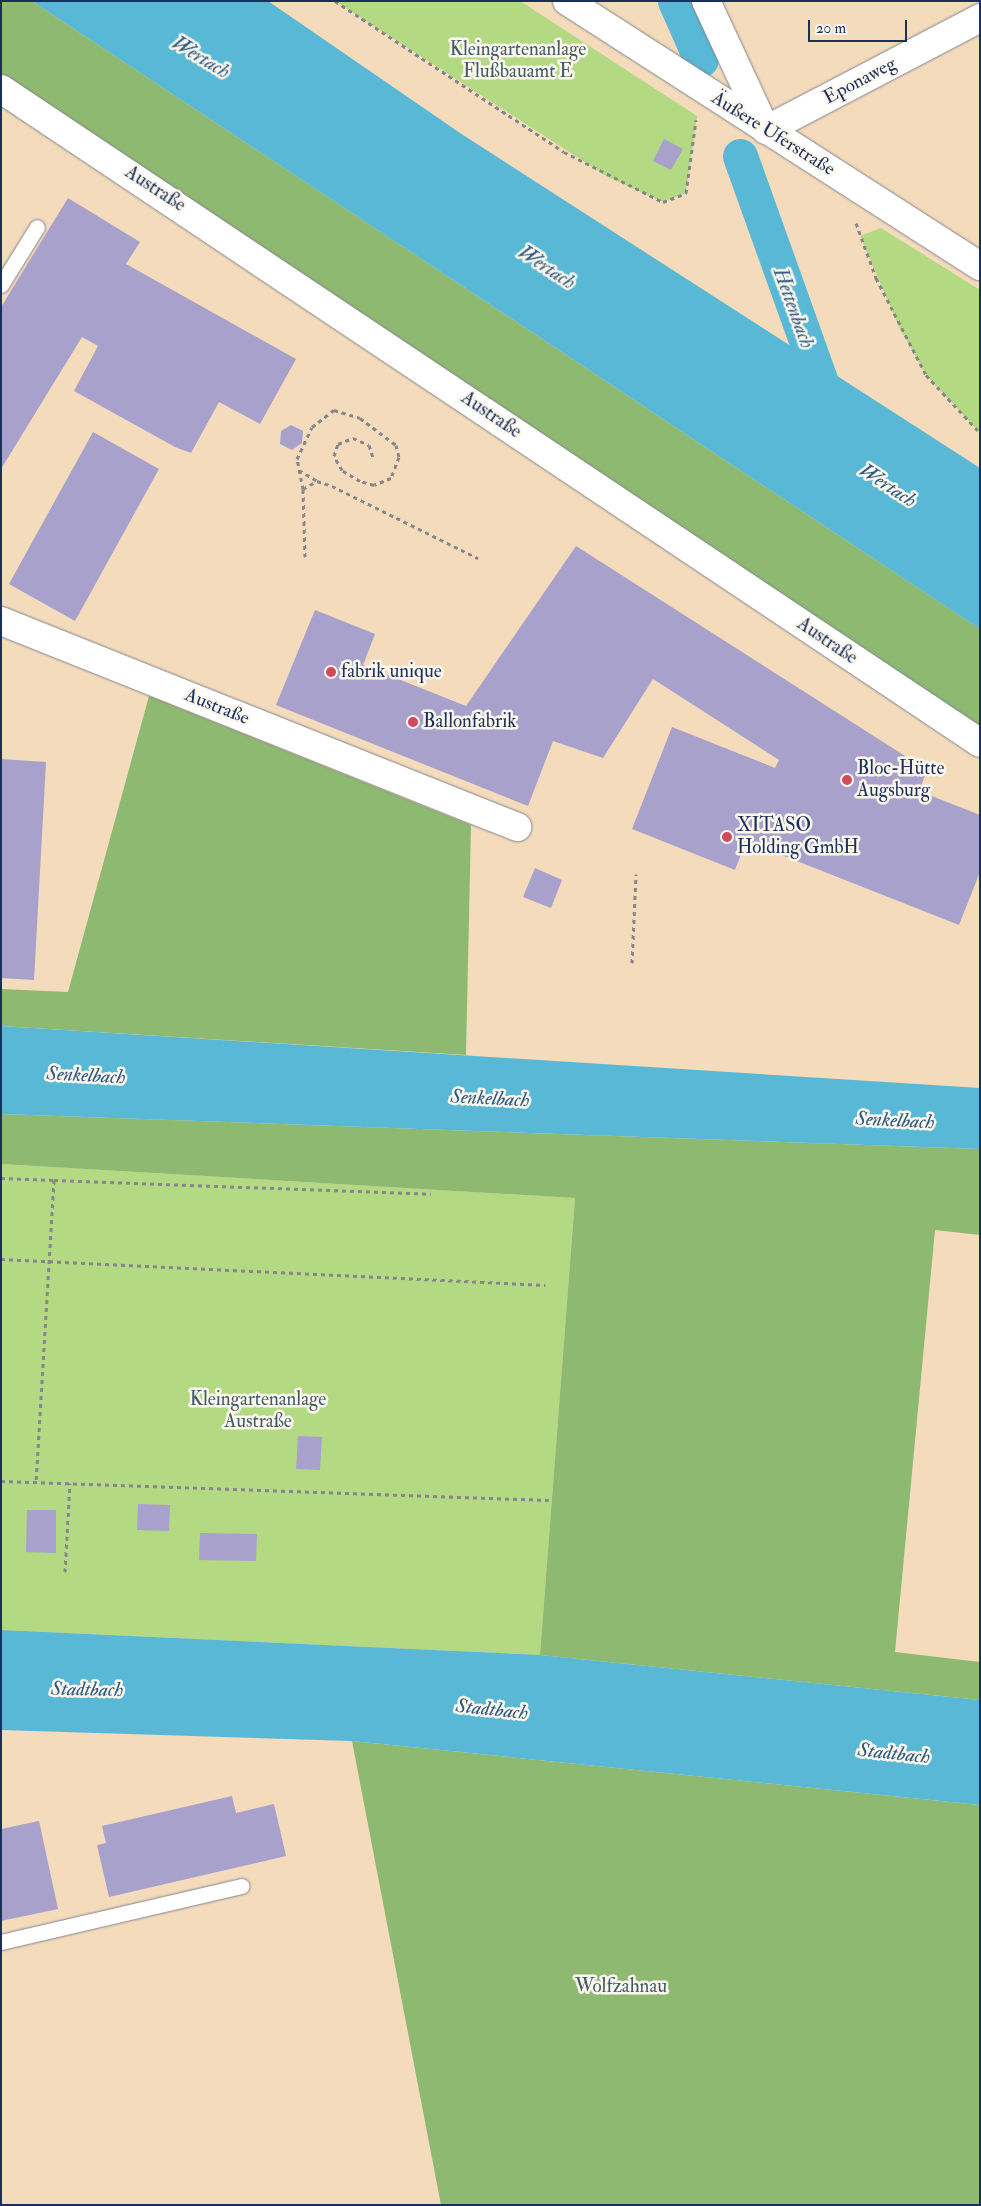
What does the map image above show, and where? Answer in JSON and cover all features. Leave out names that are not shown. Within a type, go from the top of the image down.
[{"type":"street","name":"Äußere Uferstraße","points":[[567,1],[980,266]]},
{"type":"street","points":[[706,1],[766,130]]},
{"type":"street","name":"Eponaweg","points":[[766,130],[980,18]]},
{"type":"street","name":"Austraße","points":[[1,89],[980,744]]},
{"type":"street","name":"Austraße","points":[[1,621],[517,827]]},
{"type":"lane","points":[[1,285],[37,227]]},
{"type":"lane","points":[[1,1942],[242,1886]]},
{"type":"path","points":[[335,1],[564,152],[663,202],[686,193],[700,88]]},
{"type":"path","points":[[839,176],[900,329],[926,375],[980,433]]},
{"type":"path","points":[[305,557],[303,490],[297,459],[312,427],[334,410],[345,411],[379,430],[396,445],[399,458],[392,478],[374,485],[337,464],[334,452],[346,438],[369,445],[373,457]]},
{"type":"path","points":[[299,470],[317,481],[478,558]]},
{"type":"path","points":[[303,490],[317,481]]},
{"type":"path","points":[[632,963],[636,874]]},
{"type":"path","points":[[1,1178],[431,1194]]},
{"type":"path","points":[[36,1482],[47,1262],[54,1180]]},
{"type":"path","points":[[1,1259],[545,1285]]},
{"type":"path","points":[[1,1481],[549,1500]]},
{"type":"path","points":[[65,1572],[70,1483]]},
{"type":"green space","points":[[1,1],[32,1],[980,629],[980,726],[1,74]]},
{"type":"green space","name":"Kleingartenanlage Flußbauamt E","points":[[335,1],[520,1],[697,116],[686,193],[663,202],[608,177]]},
{"type":"green space","points":[[881,228],[980,290],[980,433],[926,375],[900,329],[860,236]]},
{"type":"green space","points":[[149,696],[471,825],[466,1055],[1,1026],[1,989],[68,992]]},
{"type":"green space","points":[[1,1114],[980,1149],[980,1235],[935,1230],[895,1652],[980,1662],[980,1700],[540,1655],[575,1198],[1,1164]]},
{"type":"green space","name":"Kleingartenanlage Austraße","points":[[1,1164],[575,1198],[540,1655],[1,1630]]},
{"type":"green space","name":"Wolfzahnau","points":[[352,1741],[980,1805],[980,2205],[441,2205]]},
{"type":"water","name":"Wertach","points":[[32,1],[268,1],[460,133],[980,468],[980,629]]},
{"type":"water","name":"Senkelbach","points":[[1,1026],[980,1088],[980,1149],[1,1114]]},
{"type":"water","name":"Stadtbach","points":[[1,1630],[540,1655],[980,1700],[980,1805],[352,1741],[1,1730]]},
{"type":"building","points":[[664,139],[683,149],[671,170],[653,161]]},
{"type":"building","points":[[68,198],[140,242],[126,264],[296,359],[260,424],[219,402],[191,453],[175,447],[74,391],[98,346],[82,337],[1,469],[1,307]]},
{"type":"building","points":[[291,425],[303,431],[302,443],[292,450],[280,444],[281,431]]},
{"type":"building","points":[[93,432],[159,469],[75,621],[9,584]]},
{"type":"building","points":[[576,546],[927,770],[919,791],[980,815],[980,872],[959,925],[746,841],[735,870],[632,829],[672,727],[775,768],[779,760],[653,679],[603,758],[553,741],[528,806],[276,705],[315,610],[375,634],[363,665],[466,706]]},
{"type":"building","points":[[1,759],[46,762],[34,980],[1,978]]},
{"type":"building","points":[[535,868],[562,880],[551,908],[523,897]]},
{"type":"building","points":[[298,1436],[322,1437],[320,1470],[296,1469]]},
{"type":"building","points":[[138,1504],[170,1505],[169,1531],[137,1530]]},
{"type":"building","points":[[27,1510],[56,1510],[56,1553],[26,1552]]},
{"type":"building","points":[[200,1533],[257,1534],[256,1561],[199,1560]]},
{"type":"building","points":[[232,1796],[236,1813],[274,1804],[286,1856],[109,1897],[97,1845],[106,1843],[102,1826]]},
{"type":"building","points":[[39,1821],[58,1909],[1,1921],[1,1829]]},
{"type":"waterway","name":"Hettenbach","points":[[675,1],[701,60]]},
{"type":"waterway","name":"Hettenbach","points":[[740,156],[829,405]]},
{"type":"place","name":"fabrik unique","points":[[331,672]]},
{"type":"place","name":"Ballonfabrik","points":[[413,722]]},
{"type":"place","name":"Bloc-Hütte Augsburg","points":[[847,780]]},
{"type":"place","name":"XITASO Holding GmbH","points":[[727,837]]}]
